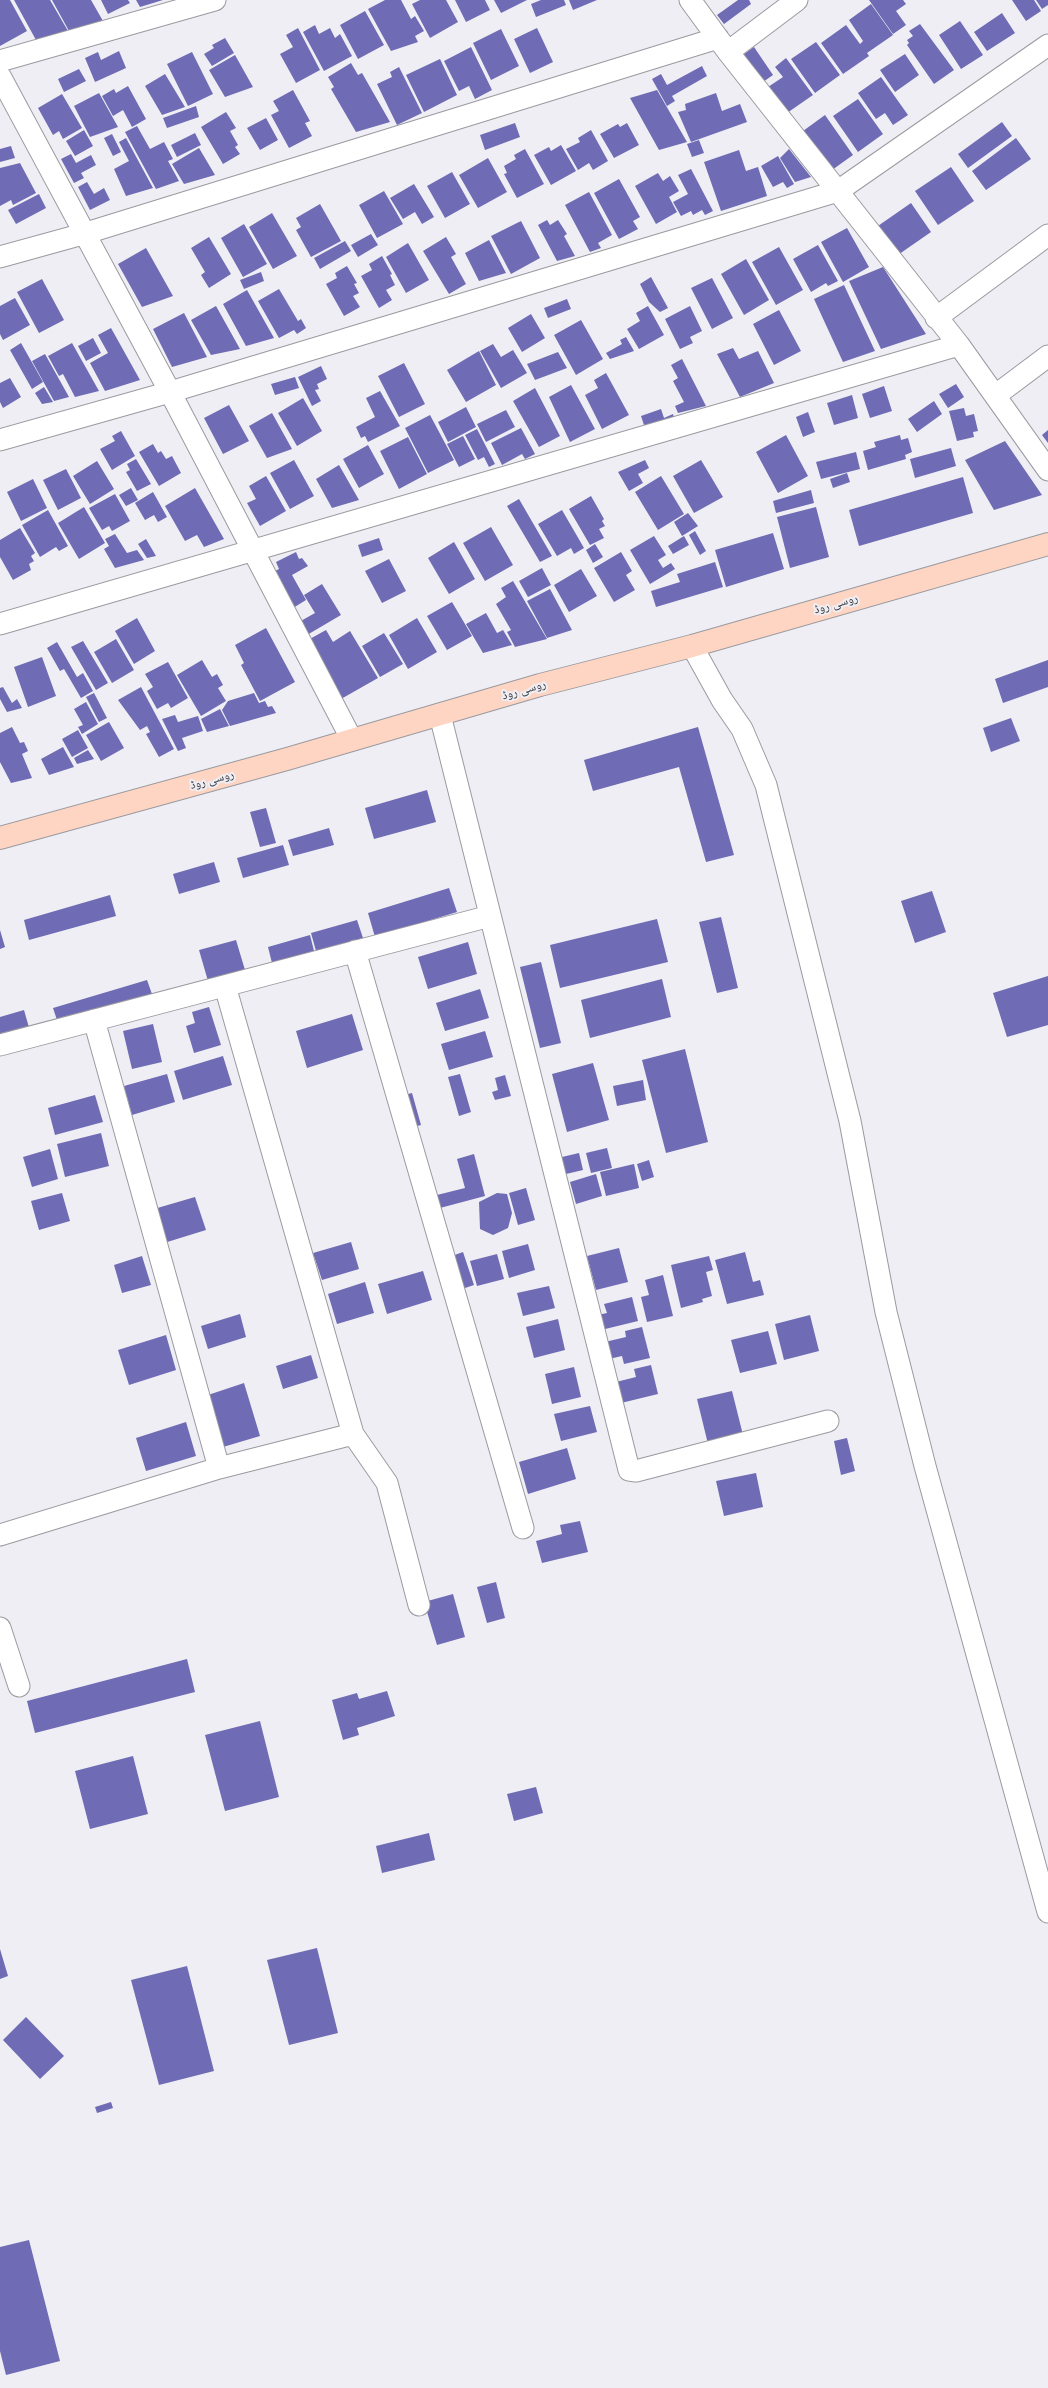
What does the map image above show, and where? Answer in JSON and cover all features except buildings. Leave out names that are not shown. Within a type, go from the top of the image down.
[{"type":"main road","name":"روسی روڈ","points":[[0,838],[352,740],[540,685],[692,646],[1048,544]]},
{"type":"street","points":[[0,61],[215,0]]},
{"type":"street","points":[[690,0],[723,45],[936,318],[959,345],[1048,470]]},
{"type":"street","points":[[0,257],[83,234],[723,45],[797,0]]},
{"type":"street","points":[[0,440],[170,392],[838,191],[1048,45]]},
{"type":"street","points":[[0,76],[83,234],[170,392],[252,553],[352,740]]},
{"type":"street","points":[[936,318],[1048,235]]},
{"type":"street","points":[[0,624],[252,553],[959,345]]},
{"type":"street","points":[[996,395],[1048,356]]},
{"type":"street","points":[[692,646],[722,700],[742,729],[766,785],[850,1121],[886,1312],[925,1466],[1048,1912]]},
{"type":"street","points":[[440,715],[629,1470],[636,1471],[828,1421]]},
{"type":"street","points":[[0,1045],[490,916]]},
{"type":"street","points":[[355,951],[523,1528]]},
{"type":"street","points":[[225,986],[353,1434],[387,1483],[419,1605]]},
{"type":"street","points":[[94,1020],[219,1468]]},
{"type":"street","points":[[0,1535],[219,1468],[353,1434]]},
{"type":"street","points":[[0,1628],[19,1686]]}]
